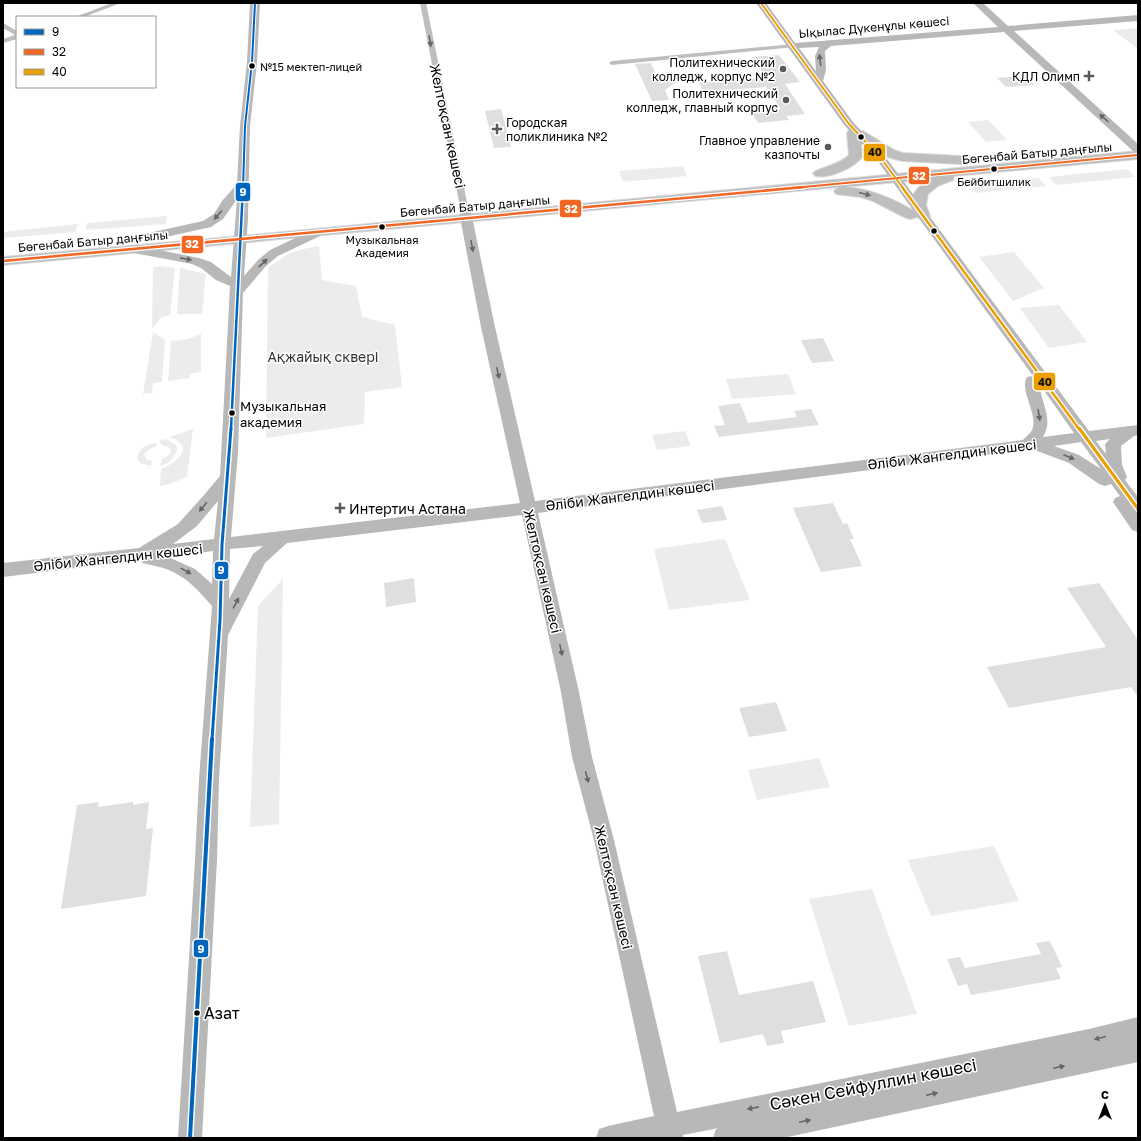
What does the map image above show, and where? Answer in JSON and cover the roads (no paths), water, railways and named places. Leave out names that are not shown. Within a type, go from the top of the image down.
[{"type":"main road","points":[[190,1138],[222,545],[228,476],[241,234],[245,126],[252,62],[255,3]]},
{"type":"main road","points":[[762,3],[853,131],[917,215],[1081,438],[1105,480],[1138,526]]},
{"type":"main road","points":[[978,3],[1137,148]]},
{"type":"main road","name":"Ықылас Дүкенұлы көшесі","points":[[793,46],[1138,18]]},
{"type":"main road","points":[[1022,43],[1022,36],[1024,32],[1035,26]]},
{"type":"main road","points":[[781,29],[810,40],[844,42]]},
{"type":"main road","points":[[818,81],[822,74],[819,52],[822,47],[828,44]]},
{"type":"main road","points":[[853,131],[889,153],[902,157],[962,165]]},
{"type":"main road","points":[[820,173],[839,168],[852,162],[856,156],[853,131]]},
{"type":"main road","name":"Бөгенбай Батыр даңғылы","points":[[3,261],[134,250],[241,234],[466,213],[771,190],[885,173],[1137,148]]},
{"type":"main road","points":[[917,215],[918,202],[923,189],[962,165]]},
{"type":"main road","name":"Бөгенбай Батыр даңғылы","points":[[3,248],[148,237],[316,233],[466,213],[820,173],[885,173]]},
{"type":"main road","points":[[148,237],[207,224],[214,220],[243,185]]},
{"type":"main road","points":[[771,190],[799,192],[827,190],[866,194],[892,203],[917,215],[1032,380],[1134,503]]},
{"type":"main road","name":"Желтоқсан көшесі","points":[[466,213],[488,327],[570,692],[582,757],[604,840],[670,1132]]},
{"type":"main road","points":[[237,288],[274,253],[316,233]]},
{"type":"main road","points":[[134,250],[195,261],[206,265],[237,288]]},
{"type":"main road","points":[[1032,380],[1033,392],[1038,406],[1041,427],[1037,435],[1029,444],[1057,452],[1074,460],[1105,480]]},
{"type":"main road","points":[[1134,431],[1113,444],[1113,460],[1116,471],[1126,486],[1134,503]]},
{"type":"main road","name":"Әліби Жангелдин көшесі","points":[[3,570],[529,508],[1134,431]]},
{"type":"main road","points":[[136,555],[177,533],[198,513],[228,476]]},
{"type":"main road","points":[[218,637],[259,559],[283,537]]},
{"type":"main road","points":[[136,555],[158,560],[187,570],[200,580],[220,604]]},
{"type":"main road","name":"Сәкен Сейфуллин көшесі","points":[[608,1138],[670,1132],[1090,1041],[1138,1029]]},
{"type":"main road","name":"Сәкен Сейфуллин көшесі","points":[[725,1138],[1138,1050]]},
{"type":"street","points":[[81,16],[118,3]]},
{"type":"street","name":"Желтоқсан көшесі","points":[[423,3],[466,213]]},
{"type":"street","points":[[3,25],[16,34]]},
{"type":"street","points":[[3,41],[16,35]]},
{"type":"street","name":"Ықылас Дүкенұлы көшесі","points":[[612,63],[793,46]]},
{"type":"place","name":"№15 мектеп-лицей","points":[[252,66]]},
{"type":"place","name":"Политехнический колледж, корпус №2","points":[[783,69]]},
{"type":"place","name":"КДЛ Олимп","points":[[1089,76]]},
{"type":"place","name":"Политехнический колледж, главный корпус","points":[[786,100]]},
{"type":"place","name":"Городская поликлиника №2","points":[[497,129]]},
{"type":"place","name":"Главное управление казпочты","points":[[828,147]]},
{"type":"place","name":"Бейбитшилик","points":[[994,169]]},
{"type":"place","name":"Музыкальная Академия","points":[[382,227]]},
{"type":"place","name":"Музыкальная академия","points":[[232,413]]},
{"type":"place","name":"Интертич Астана","points":[[340,508]]},
{"type":"place","name":"Азат","points":[[197,1013]]},
{"type":"park label","name":"Ақжайық сквері","points":[[323,356]]}]
